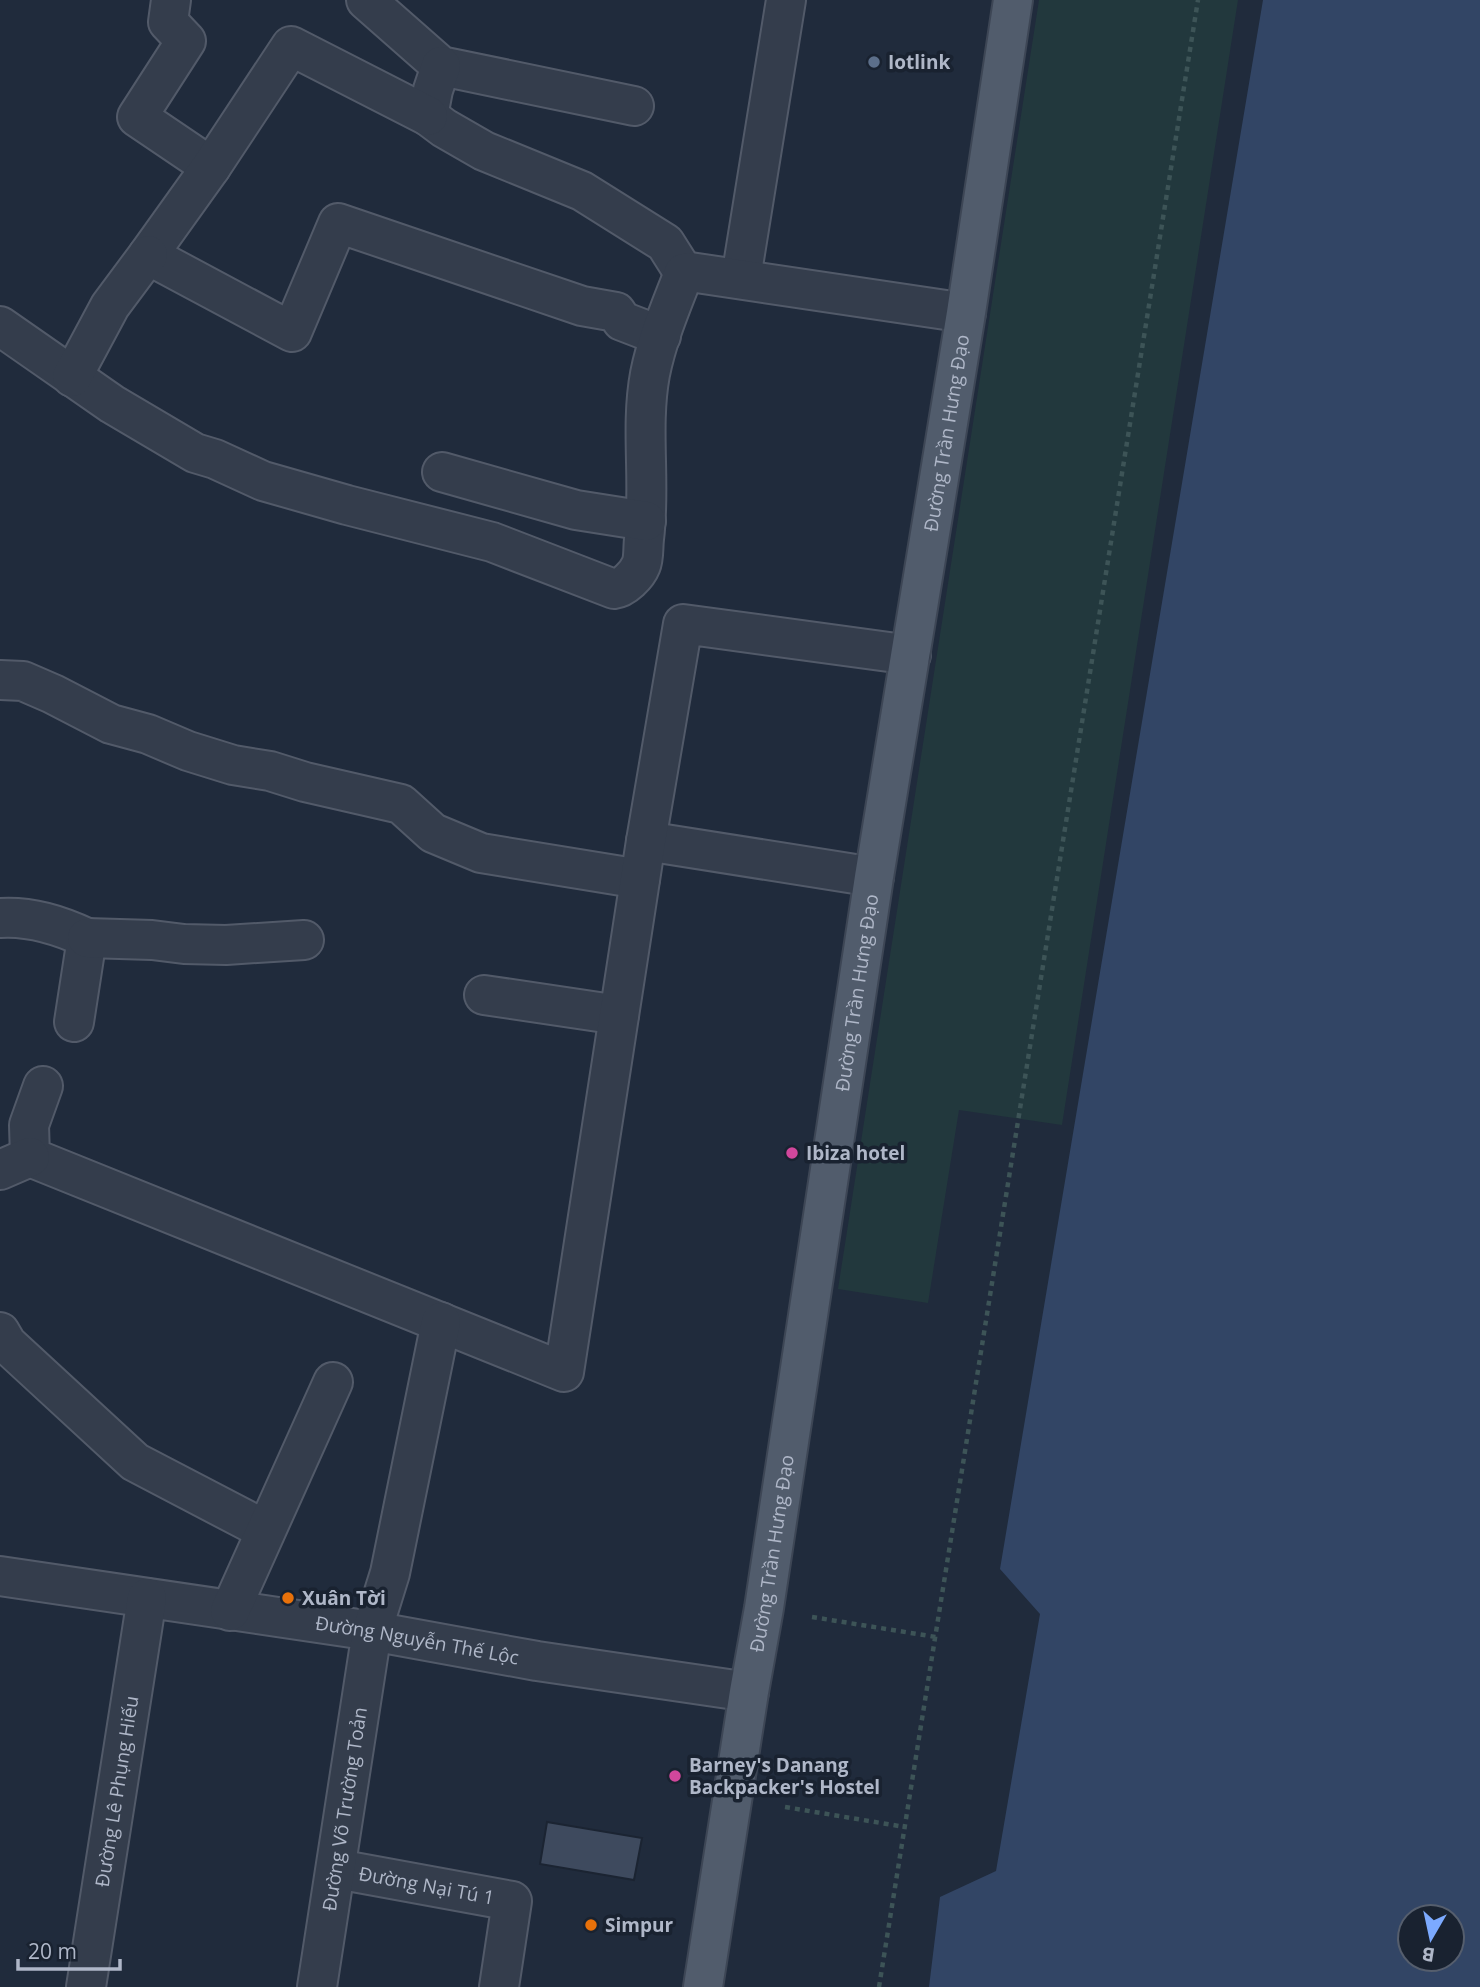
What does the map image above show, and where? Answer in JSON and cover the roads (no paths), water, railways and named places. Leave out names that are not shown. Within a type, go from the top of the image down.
[{"type":"main road","name":"Đường Trần Hưng Đạo","points":[[703,1987],[766,1595],[874,877],[966,313],[1013,0]]},
{"type":"street","points":[[171,0],[168,22],[186,41],[137,117],[211,167]]},
{"type":"street","points":[[366,0],[441,66],[634,106]]},
{"type":"street","points":[[741,278],[786,0]]},
{"type":"street","points":[[72,377],[110,306],[211,167],[291,46],[428,116],[484,151],[582,191],[665,243],[684,273]]},
{"type":"street","points":[[428,116],[441,66]]},
{"type":"street","points":[[148,256],[292,332],[338,223],[582,306],[617,312],[622,321],[661,336]]},
{"type":"street","points":[[684,273],[741,278],[966,313]]},
{"type":"street","points":[[0,326],[112,404],[195,453],[263,481],[492,542],[608,588],[619,589],[641,565],[646,521],[647,401],[651,373],[684,273]]},
{"type":"street","points":[[442,472],[576,510],[646,521]]},
{"type":"street","points":[[43,1086],[15,1164],[441,1322],[564,1372],[646,841],[683,624],[911,655]]},
{"type":"street","points":[[0,680],[23,681],[111,724],[148,734],[188,751],[233,765],[270,771],[305,782],[401,804],[433,833],[481,853],[640,879]]},
{"type":"street","points":[[646,841],[874,877]]},
{"type":"street","points":[[0,918],[30,919],[61,926],[87,937],[205,945],[304,940]]},
{"type":"street","points":[[74,1022],[87,937]]},
{"type":"street","points":[[484,995],[619,1015]]},
{"type":"street","name":"Đường Võ Trường Toản","points":[[317,1987],[372,1631],[390,1573],[441,1322]]},
{"type":"street","points":[[0,1332],[7,1344],[135,1462],[265,1530]]},
{"type":"street","points":[[230,1611],[333,1382]]},
{"type":"street","name":"Đường Nguyễn Thế Lộc","points":[[0,1576],[372,1631],[537,1661],[749,1692]]},
{"type":"street","name":"Đường Lê Phụng Hiếu","points":[[86,1987],[147,1598]]},
{"type":"street","name":"Đường Nại Tú 1","points":[[337,1869],[512,1901],[499,1987]]},
{"type":"water","points":[[1263,0],[1480,0],[1480,1987],[929,1987],[940,1897],[996,1871],[1040,1614],[1000,1569]]},
{"type":"place","name":"Iotlink","points":[[874,62]]},
{"type":"place","name":"Ibiza hotel","points":[[792,1153]]},
{"type":"place","name":"Xuân Tời","points":[[288,1598]]},
{"type":"place","name":"Barney's Danang Backpacker's Hostel","points":[[675,1776]]},
{"type":"place","name":"Simpur","points":[[591,1925]]}]
